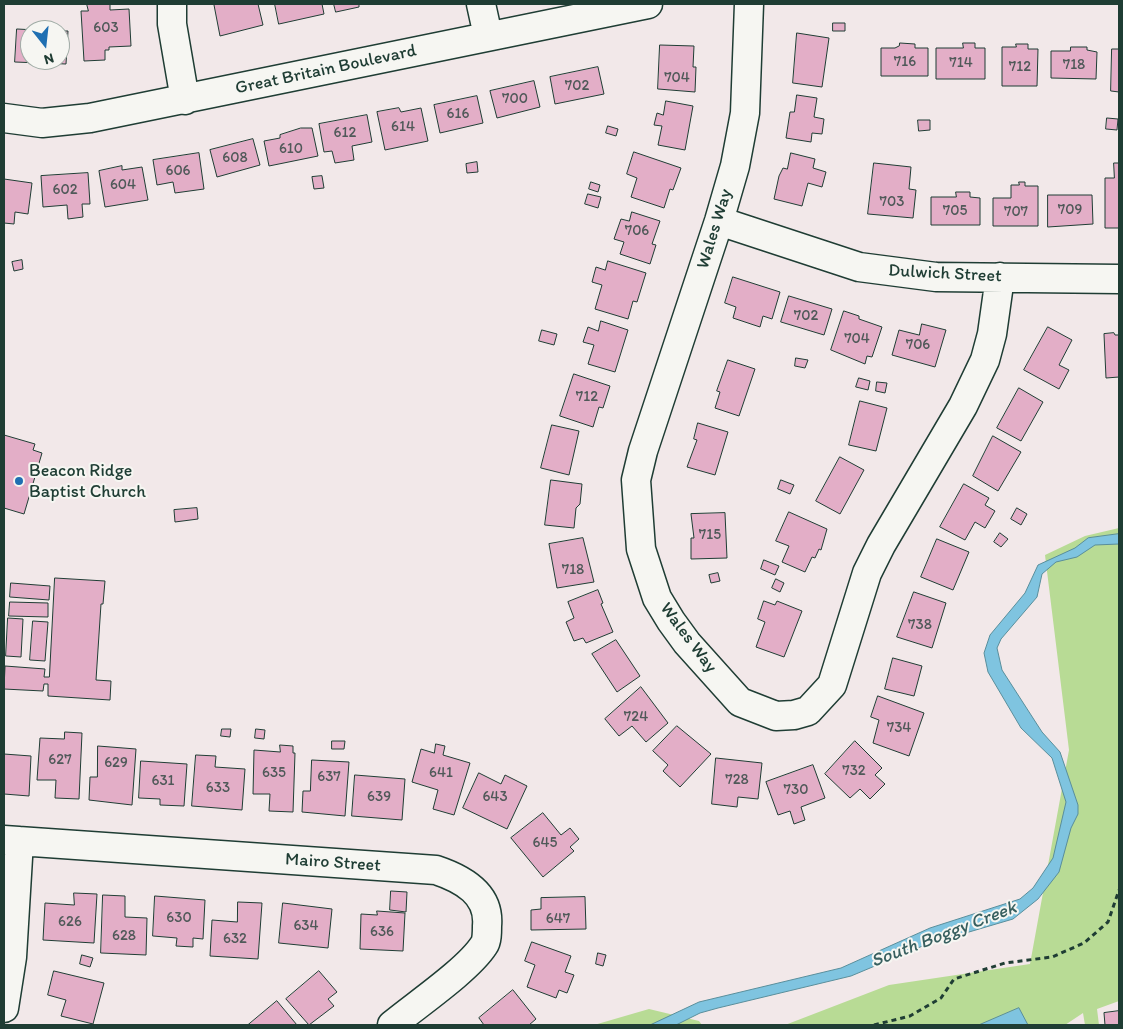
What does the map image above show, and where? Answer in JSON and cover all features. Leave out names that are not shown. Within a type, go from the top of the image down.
[{"type":"street","points":[[172,4],[172,24],[185,100]]},
{"type":"street","points":[[481,4],[488,36]]},
{"type":"street","name":"Great Britain Boulevard","points":[[4,118],[42,123],[90,118],[648,4]]},
{"type":"street","name":"Wales Way","points":[[749,4],[745,113],[735,166],[719,221],[643,451],[636,480],[637,519],[648,574],[657,598],[687,643],[740,702],[776,716],[794,715],[808,711],[832,685],[867,574],[881,545],[963,406],[985,360],[992,334],[1000,278]]},
{"type":"street","name":"Dulwich Street","points":[[719,221],[859,267],[936,277],[1119,279]]},
{"type":"street","points":[[4,1008],[12,957],[12,841]]},
{"type":"street","name":"Mairo Street","points":[[12,841],[436,870],[455,876],[470,885],[481,898],[488,913],[486,944],[469,962],[392,1025]]},
{"type":"path","points":[[874,1025],[910,1016],[942,998],[954,979],[1005,963],[1052,957],[1084,943],[1108,922],[1119,890]]},
{"type":"green space","points":[[1119,528],[1119,1001],[1097,1009],[1099,1025],[1085,1025],[1083,1013],[1065,1025],[785,1025],[889,985],[1030,964],[1069,750],[1045,555],[1085,536]]},
{"type":"green space","points":[[649,1009],[699,1021],[702,1025],[594,1025]]},
{"type":"water","name":"South Boggy Creek","points":[[1119,534],[1119,544],[1095,545],[1077,557],[1056,562],[1042,574],[1037,597],[1001,639],[997,648],[1002,670],[1042,732],[1060,752],[1078,805],[1078,814],[1071,828],[1059,872],[1038,899],[1013,919],[925,945],[851,976],[700,1013],[676,1025],[650,1025],[699,1002],[841,968],[930,928],[1020,899],[1033,888],[1053,858],[1066,802],[1052,758],[1021,728],[988,672],[984,653],[990,635],[1025,593],[1038,565],[1075,548],[1088,538]]},
{"type":"water","points":[[1019,1008],[1028,1025],[979,1025]]},
{"type":"building","points":[[87,4],[110,4],[110,10],[129,9],[131,46],[109,47],[109,50],[105,50],[105,60],[84,61],[81,11],[88,11]]},
{"type":"building","points":[[258,4],[263,25],[220,36],[214,5]]},
{"type":"building","points":[[275,4],[322,4],[324,14],[279,24]]},
{"type":"building","points":[[334,4],[359,4],[359,7],[336,12]]},
{"type":"building","points":[[833,23],[845,23],[845,31],[833,31]]},
{"type":"building","points":[[17,29],[20,29],[20,62],[15,62]]},
{"type":"building","points":[[797,33],[829,38],[822,87],[793,83]]},
{"type":"building","points":[[900,43],[915,44],[915,48],[928,48],[928,76],[881,76],[881,48],[895,48]]},
{"type":"building","points":[[963,43],[975,43],[975,48],[985,48],[985,79],[936,79],[936,48],[963,48]]},
{"type":"building","points":[[1016,44],[1028,44],[1028,49],[1038,49],[1037,86],[1002,86],[1002,47],[1016,47]]},
{"type":"building","points":[[660,45],[694,46],[693,67],[696,67],[695,92],[658,89]]},
{"type":"building","points":[[1071,47],[1087,47],[1087,50],[1097,52],[1096,79],[1051,78],[1051,51],[1070,51]]},
{"type":"building","points":[[1112,49],[1119,49],[1119,92],[1111,91]]},
{"type":"building","points":[[598,67],[604,94],[555,104],[550,77]]},
{"type":"building","points":[[534,81],[540,107],[497,118],[490,91]]},
{"type":"building","points":[[797,95],[817,98],[814,117],[824,119],[822,134],[812,133],[811,142],[786,138],[790,112],[794,112]]},
{"type":"building","points":[[477,96],[483,123],[440,133],[434,105]]},
{"type":"building","points":[[666,101],[693,106],[685,150],[658,145],[662,126],[654,125],[657,113],[663,115]]},
{"type":"building","points":[[399,108],[401,112],[421,108],[428,141],[385,150],[377,112]]},
{"type":"building","points":[[367,115],[372,142],[352,146],[354,160],[335,163],[332,151],[324,152],[319,124]]},
{"type":"building","points":[[1107,118],[1118,119],[1117,130],[1106,129]]},
{"type":"building","points":[[918,120],[930,120],[930,130],[919,131]]},
{"type":"building","points":[[608,126],[618,129],[616,136],[606,133]]},
{"type":"building","points":[[301,128],[312,128],[318,156],[269,166],[264,141],[280,138],[280,135]]},
{"type":"building","points":[[253,139],[260,165],[217,177],[210,150]]},
{"type":"building","points":[[634,152],[681,168],[673,190],[670,189],[664,208],[631,197],[637,178],[627,174]]},
{"type":"building","points":[[199,153],[204,189],[175,193],[173,182],[157,185],[153,160]]},
{"type":"building","points":[[791,153],[815,159],[813,168],[826,172],[822,187],[808,183],[802,206],[774,199],[779,176],[783,168],[787,169]]},
{"type":"building","points":[[477,162],[478,172],[467,173],[466,164]]},
{"type":"building","points":[[874,163],[911,167],[909,189],[916,190],[913,218],[868,214]]},
{"type":"building","points":[[1114,163],[1119,163],[1119,228],[1105,228],[1105,178],[1114,178]]},
{"type":"building","points":[[122,166],[122,170],[142,167],[148,200],[105,207],[99,171]]},
{"type":"building","points":[[88,173],[90,204],[82,204],[83,217],[68,219],[67,205],[43,207],[41,176]]},
{"type":"building","points":[[322,176],[324,188],[314,189],[312,177]]},
{"type":"building","points":[[4,179],[32,183],[28,214],[15,212],[14,224],[4,223]]},
{"type":"building","points":[[591,182],[600,185],[598,192],[589,189]]},
{"type":"building","points":[[1019,182],[1025,182],[1025,186],[1038,186],[1038,226],[993,226],[993,198],[1011,198],[1011,185],[1019,185]]},
{"type":"building","points":[[956,192],[970,192],[970,197],[980,198],[980,225],[931,225],[931,197],[956,197]]},
{"type":"building","points":[[588,194],[601,197],[598,208],[585,204]]},
{"type":"building","points":[[1048,195],[1092,195],[1093,224],[1048,227]]},
{"type":"building","points":[[632,212],[660,221],[652,244],[656,245],[650,264],[620,254],[624,242],[614,239],[621,219],[629,221]]},
{"type":"building","points":[[22,260],[23,269],[14,271],[12,262]]},
{"type":"building","points":[[608,261],[646,273],[637,302],[633,301],[628,319],[595,309],[602,285],[592,282],[596,267],[605,270]]},
{"type":"building","points":[[733,277],[780,292],[772,319],[763,316],[760,327],[733,318],[736,307],[725,303]]},
{"type":"building","points":[[789,296],[832,309],[824,335],[781,322]]},
{"type":"building","points":[[844,311],[859,316],[859,319],[882,327],[872,357],[867,356],[865,364],[831,350]]},
{"type":"building","points":[[601,321],[628,330],[615,372],[588,364],[594,345],[583,342],[588,327],[598,331]]},
{"type":"building","points":[[922,324],[946,330],[935,367],[892,355],[899,330],[919,335]]},
{"type":"building","points":[[1048,327],[1072,340],[1059,365],[1069,370],[1059,389],[1024,370]]},
{"type":"building","points":[[542,330],[557,334],[554,345],[539,341]]},
{"type":"building","points":[[1114,333],[1119,335],[1119,377],[1106,378],[1104,334]]},
{"type":"building","points":[[796,358],[808,360],[805,368],[795,366]]},
{"type":"building","points":[[728,360],[755,369],[739,416],[715,408],[720,392],[717,391]]},
{"type":"building","points":[[574,374],[610,386],[603,408],[599,407],[593,427],[560,416]]},
{"type":"building","points":[[859,378],[870,381],[868,390],[856,387]]},
{"type":"building","points":[[877,382],[887,383],[885,393],[876,391]]},
{"type":"building","points":[[1019,388],[1043,402],[1021,441],[997,428]]},
{"type":"building","points":[[860,401],[887,408],[876,451],[849,445]]},
{"type":"building","points":[[698,423],[728,432],[715,475],[687,467],[697,440],[694,439]]},
{"type":"building","points":[[552,425],[579,431],[569,475],[541,468]]},
{"type":"building","name":"Beacon Ridge Baptist Church","points":[[4,435],[35,444],[33,450],[42,453],[24,514],[4,508]]},
{"type":"building","points":[[993,436],[1021,452],[998,491],[973,476]]},
{"type":"building","points":[[840,457],[864,470],[840,514],[816,501]]},
{"type":"building","points":[[551,480],[582,484],[580,504],[576,508],[574,528],[545,525]]},
{"type":"building","points":[[781,480],[794,485],[790,494],[778,489]]},
{"type":"building","points":[[964,484],[989,498],[985,505],[995,511],[985,528],[975,522],[965,540],[940,527]]},
{"type":"building","points":[[197,508],[198,519],[175,522],[174,510]]},
{"type":"building","points":[[1017,508],[1027,514],[1021,525],[1011,519]]},
{"type":"building","points":[[789,512],[827,529],[821,550],[819,549],[815,558],[812,557],[805,572],[782,562],[789,546],[776,541]]},
{"type":"building","points":[[725,513],[727,558],[691,559],[691,538],[694,538],[691,514]]},
{"type":"building","points":[[1000,533],[1008,539],[1001,547],[994,542]]},
{"type":"building","points":[[583,538],[594,582],[557,588],[549,544]]},
{"type":"building","points":[[937,539],[969,552],[953,590],[921,577]]},
{"type":"building","points":[[764,560],[779,566],[775,575],[761,569]]},
{"type":"building","points":[[718,573],[720,581],[711,583],[709,575]]},
{"type":"building","points":[[55,578],[105,581],[103,604],[101,604],[96,680],[111,681],[110,700],[48,696],[48,684],[44,684],[43,691],[4,689],[5,666],[45,669],[44,677],[49,677]]},
{"type":"building","points":[[776,579],[784,583],[780,592],[772,588]]},
{"type":"building","points":[[11,583],[50,586],[49,600],[10,597]]},
{"type":"building","points":[[598,590],[603,603],[601,604],[613,632],[586,643],[583,638],[574,641],[566,622],[574,618],[568,602]]},
{"type":"building","points":[[914,592],[946,603],[932,648],[897,637]]},
{"type":"building","points":[[764,601],[775,605],[777,601],[802,611],[784,657],[756,647],[765,622],[758,619]]},
{"type":"building","points":[[10,602],[48,603],[48,617],[9,616]]},
{"type":"building","points":[[8,618],[23,619],[21,657],[6,656]]},
{"type":"building","points":[[33,621],[48,622],[45,661],[30,660]]},
{"type":"building","points":[[616,640],[640,676],[617,692],[592,654]]},
{"type":"building","points":[[893,658],[922,666],[914,696],[885,689]]},
{"type":"building","points":[[641,687],[668,723],[646,742],[632,726],[619,736],[605,719]]},
{"type":"building","points":[[878,696],[924,713],[909,756],[873,743],[879,720],[871,717]]},
{"type":"building","points":[[677,726],[711,754],[680,787],[663,771],[668,765],[653,751]]},
{"type":"building","points":[[222,729],[231,729],[230,737],[221,736]]},
{"type":"building","points":[[256,729],[265,730],[264,739],[255,738]]},
{"type":"building","points":[[65,732],[82,733],[79,799],[55,798],[56,780],[37,780],[40,738],[64,739]]},
{"type":"building","points":[[332,741],[345,741],[344,749],[332,749]]},
{"type":"building","points":[[855,741],[882,768],[875,775],[885,784],[870,799],[860,789],[850,798],[825,774]]},
{"type":"building","points":[[436,744],[445,746],[443,755],[470,763],[454,815],[433,809],[438,790],[412,782],[421,749],[434,753]]},
{"type":"building","points":[[280,745],[293,746],[293,753],[295,753],[293,812],[269,811],[270,794],[253,794],[254,750],[280,752]]},
{"type":"building","points":[[98,746],[136,749],[132,805],[89,800],[90,777],[97,777]]},
{"type":"building","points":[[4,754],[31,756],[29,796],[4,794]]},
{"type":"building","points":[[196,755],[216,756],[215,767],[245,769],[242,810],[192,806]]},
{"type":"building","points":[[716,758],[762,763],[758,799],[738,797],[737,807],[712,804]]},
{"type":"building","points":[[312,760],[349,762],[345,816],[302,812],[303,791],[310,791]]},
{"type":"building","points":[[141,761],[187,764],[184,806],[160,805],[160,799],[139,798]]},
{"type":"building","points":[[813,765],[825,798],[801,807],[805,820],[794,824],[790,811],[778,815],[766,782]]},
{"type":"building","points":[[479,773],[501,784],[505,775],[527,786],[507,829],[463,808]]},
{"type":"building","points":[[355,775],[405,779],[402,820],[352,816]]},
{"type":"building","points":[[543,813],[561,835],[570,828],[579,839],[570,847],[574,851],[543,877],[511,838]]},
{"type":"building","points":[[391,891],[407,892],[406,912],[390,910]]},
{"type":"building","points":[[74,893],[97,894],[94,943],[43,940],[45,903],[74,905]]},
{"type":"building","points":[[103,895],[125,896],[125,917],[147,918],[146,955],[101,953]]},
{"type":"building","points":[[155,896],[205,900],[203,939],[193,938],[193,947],[176,946],[177,938],[153,936]]},
{"type":"building","points":[[585,897],[586,929],[531,930],[531,910],[541,909],[541,898]]},
{"type":"building","points":[[238,902],[262,903],[258,959],[210,956],[212,920],[237,922]]},
{"type":"building","points":[[283,903],[332,909],[328,948],[279,943]]},
{"type":"building","points":[[377,911],[405,913],[403,951],[360,949],[361,914],[377,915]]},
{"type":"building","points":[[532,942],[571,956],[565,972],[574,975],[567,993],[559,990],[556,998],[527,987],[535,965],[525,961]]},
{"type":"building","points":[[598,953],[606,955],[603,966],[596,964]]},
{"type":"building","points":[[82,955],[93,958],[90,967],[80,964]]},
{"type":"building","points":[[54,971],[104,983],[93,1024],[61,1016],[66,1000],[48,995]]},
{"type":"building","points":[[319,971],[337,992],[328,999],[334,1006],[309,1025],[286,999]]},
{"type":"building","points":[[513,990],[536,1019],[529,1025],[484,1025],[479,1018]]},
{"type":"building","points":[[277,1001],[297,1025],[248,1025]]},
{"type":"building","points":[[1119,1011],[1119,1025],[1105,1025],[1104,1013]]},
{"type":"place","name":"Beacon Ridge Baptist Church","points":[[19,481]]}]
